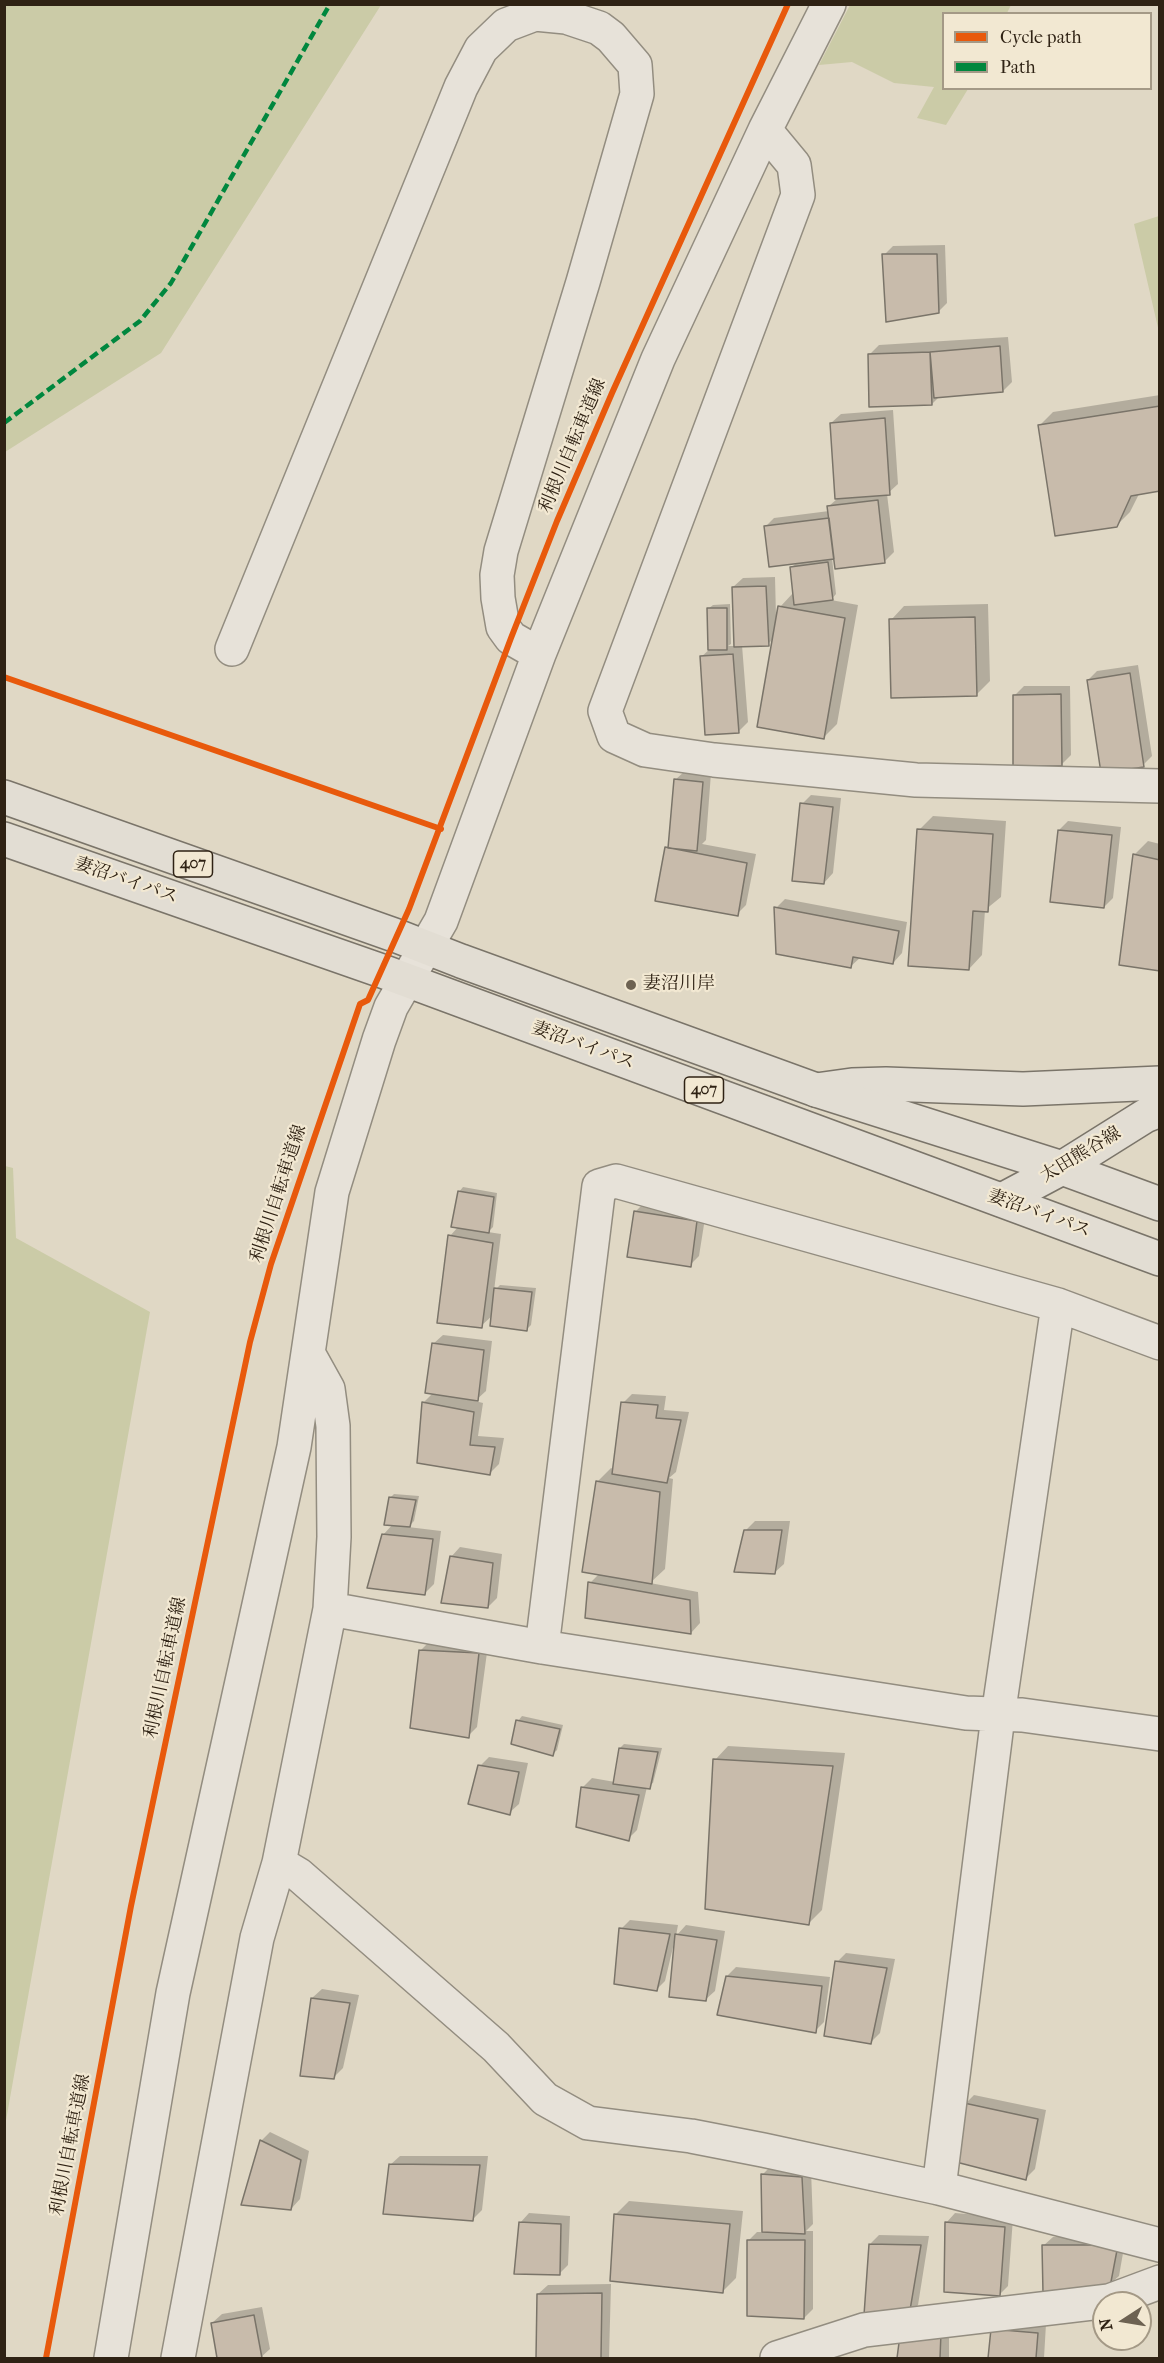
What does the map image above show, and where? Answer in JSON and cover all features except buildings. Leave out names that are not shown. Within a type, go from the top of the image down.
[{"type":"main road","name":"407","points":[[4,797],[382,931],[816,1090],[1062,1168],[1160,1204]]},
{"type":"main road","name":"妻沼バイパス","points":[[4,839],[368,966],[1160,1259]]},
{"type":"main road","points":[[816,1090],[852,1085],[1023,1089],[1160,1083]]},
{"type":"main road","name":"太田熊谷線","points":[[1002,1200],[1062,1168],[1145,1116],[1160,1110]]},
{"type":"street","points":[[111,2358],[173,1993],[294,1447],[332,1192],[391,1007],[441,921],[539,654],[658,359],[765,130],[829,4]]},
{"type":"street","points":[[232,649],[461,87],[481,49],[489,41],[506,25],[535,14],[566,17],[599,28],[611,37],[635,65],[637,94],[583,282],[501,551],[497,575],[503,627],[511,638],[539,654]]},
{"type":"street","points":[[765,130],[794,165],[798,195],[605,711],[614,736],[645,750],[714,760],[916,780],[1160,786]]},
{"type":"street","points":[[542,1647],[599,1186],[616,1181],[1058,1305],[1160,1343]]},
{"type":"street","points":[[939,2188],[998,1716],[1058,1305]]},
{"type":"street","points":[[178,2358],[257,1938],[279,1863],[330,1609],[334,1537],[333,1426],[328,1389],[308,1353]]},
{"type":"street","points":[[330,1609],[542,1647],[966,1713],[998,1716],[1022,1715],[1160,1734]]},
{"type":"street","points":[[279,1863],[299,1875],[496,2047],[545,2099],[588,2123],[691,2136],[939,2188],[1160,2245]]},
{"type":"street","points":[[777,2358],[864,2330],[1109,2301],[1160,2282]]},
{"type":"green space","points":[[5,4],[381,5],[161,353],[5,452]]},
{"type":"green space","points":[[850,4],[1011,5],[1008,12],[942,12],[942,90],[967,90],[946,125],[917,118],[934,87],[894,83],[852,62],[819,65]]},
{"type":"green space","points":[[1160,216],[1159,332],[1134,224]]},
{"type":"green space","points":[[5,1166],[13,1168],[16,1238],[150,1312],[5,2126]]},
{"type":"marked path","points":[[4,423],[140,321],[171,283],[330,4]]},
{"type":"cycle path","name":"利根川自転車道線","points":[[46,2358],[131,1906],[250,1342],[271,1264],[360,1004],[368,1000],[409,909],[557,521],[612,393],[788,4]]},
{"type":"cycle path","points":[[4,677],[441,829]]},
{"type":"place","name":"妻沼川岸","points":[[631,985]]}]
